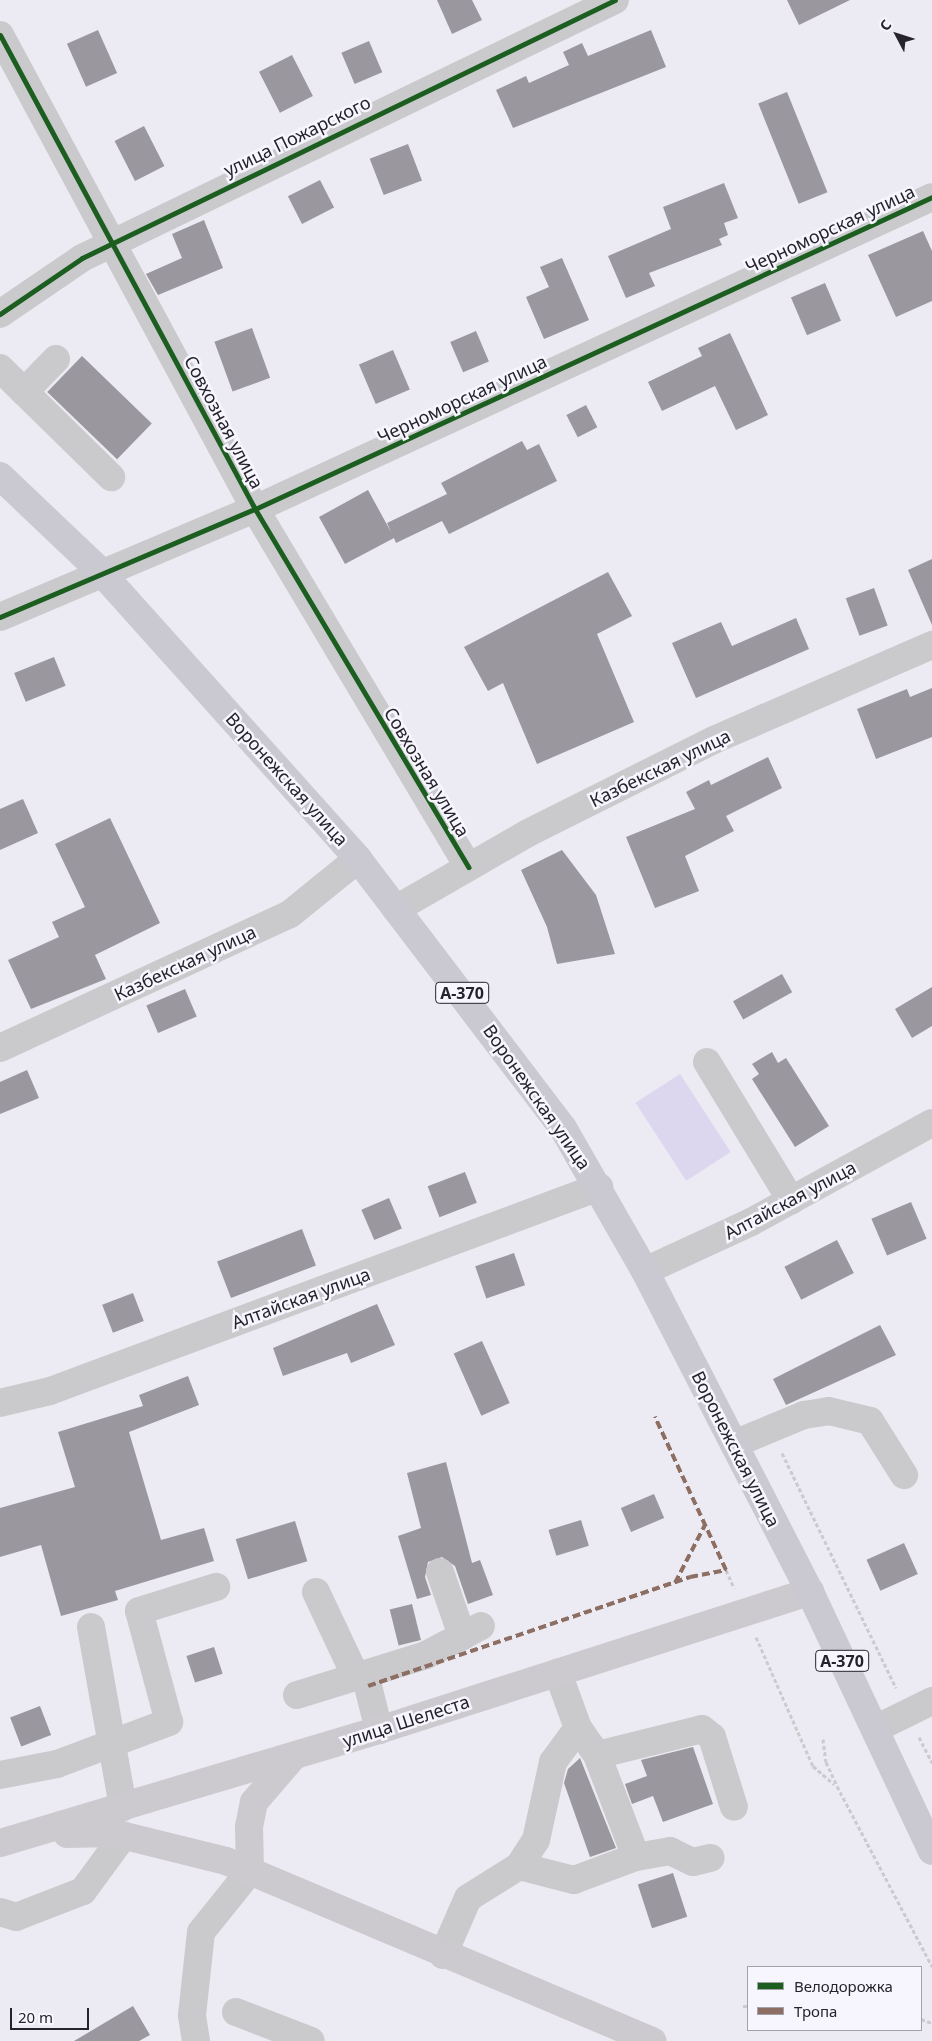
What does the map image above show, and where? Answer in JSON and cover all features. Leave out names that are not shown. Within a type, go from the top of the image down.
[{"type":"highway","name":"Воронежская улица","points":[[0,476],[100,571],[358,859],[563,1128],[600,1187],[810,1592],[932,1851]]},
{"type":"main road","name":"улица Шелеста","points":[[0,1843],[379,1730],[810,1592]]},
{"type":"main road","points":[[250,1870],[249,1827],[254,1802],[294,1756]]},
{"type":"main road","name":"улица Шелеста","points":[[0,1843],[75,1833],[124,1835],[250,1870],[443,1955],[653,2041]]},
{"type":"street","name":"улица Пожарского","points":[[0,314],[112,243],[615,0]]},
{"type":"street","name":"Совхозная улица","points":[[0,35],[255,509],[468,866]]},
{"type":"street","name":"Черноморская улица","points":[[0,617],[100,571],[255,509],[932,197]]},
{"type":"street","points":[[24,392],[56,359]]},
{"type":"street","points":[[0,368],[111,477]]},
{"type":"street","name":"Казбекская улица","points":[[396,909],[468,866],[716,739],[932,645]]},
{"type":"street","name":"Казбекская улица","points":[[0,1048],[290,914],[358,859]]},
{"type":"street","points":[[707,1062],[791,1200]]},
{"type":"street","name":"Алтайская улица","points":[[645,1272],[791,1200],[932,1123]]},
{"type":"street","name":"Алтайская улица","points":[[0,1403],[50,1391],[600,1187]]},
{"type":"street","points":[[734,1444],[804,1414],[829,1411],[870,1422],[904,1475]]},
{"type":"street","points":[[297,1695],[426,1655],[472,1631],[440,1572]]},
{"type":"street","points":[[0,1775],[57,1764],[169,1722],[139,1611],[216,1587]]},
{"type":"street","points":[[316,1592],[360,1676],[379,1730]]},
{"type":"street","points":[[92,1627],[114,1742],[124,1807]]},
{"type":"street","points":[[558,1673],[578,1728],[597,1754],[636,1857]]},
{"type":"street","points":[[875,1729],[932,1700]]},
{"type":"street","points":[[443,1955],[468,1898],[519,1866],[544,1818],[557,1751],[578,1728]]},
{"type":"street","points":[[597,1754],[689,1728],[702,1729],[712,1737],[734,1807]]},
{"type":"street","points":[[0,1912],[16,1917],[83,1891],[124,1835]]},
{"type":"street","points":[[519,1866],[574,1880],[636,1857],[670,1851],[693,1862],[711,1858]]},
{"type":"street","points":[[196,2041],[192,2015],[201,1932],[250,1870]]},
{"type":"street","points":[[236,2012],[311,2041]]},
{"type":"path","points":[[770,1428],[932,1763]]},
{"type":"path","points":[[726,1570],[814,1766],[837,1786]]},
{"type":"path","points":[[823,1739],[826,1762],[837,1786],[932,1966]]},
{"type":"shaded area","points":[[680,1074],[731,1152],[686,1181],[636,1103]]},
{"type":"building","points":[[437,0],[472,0],[482,20],[452,34]]},
{"type":"building","points":[[787,0],[850,0],[799,25]]},
{"type":"building","points":[[98,30],[117,73],[86,87],[67,44]]},
{"type":"building","points":[[651,30],[666,67],[513,128],[496,90],[526,76],[529,83],[569,65],[563,52],[582,43],[588,56]]},
{"type":"building","points":[[369,41],[382,72],[355,84],[341,53]]},
{"type":"building","points":[[292,55],[313,96],[280,113],[259,72]]},
{"type":"building","points":[[787,92],[827,192],[799,204],[758,104]]},
{"type":"building","points":[[144,126],[164,166],[135,181],[115,141]]},
{"type":"building","points":[[408,144],[422,180],[384,195],[370,159]]},
{"type":"building","points":[[320,180],[334,208],[302,224],[288,196]]},
{"type":"building","points":[[724,183],[738,218],[724,223],[728,235],[719,239],[722,245],[649,273],[655,286],[626,298],[608,256],[671,229],[663,207]]},
{"type":"building","points":[[204,220],[223,268],[158,295],[146,274],[182,258],[172,234]]},
{"type":"building","points":[[923,231],[932,251],[932,301],[896,317],[868,255]]},
{"type":"building","points":[[562,258],[589,320],[544,339],[526,297],[549,287],[540,267]]},
{"type":"building","points":[[825,283],[841,321],[807,335],[791,297]]},
{"type":"building","points":[[252,328],[270,378],[233,391],[214,342]]},
{"type":"building","points":[[476,331],[489,361],[463,372],[450,342]]},
{"type":"building","points":[[730,333],[768,415],[736,430],[715,386],[662,411],[648,382],[702,356],[698,348]]},
{"type":"building","points":[[393,350],[410,390],[376,404],[359,364]]},
{"type":"building","points":[[82,356],[152,423],[117,459],[47,392]]},
{"type":"building","points":[[586,405],[597,427],[578,437],[566,415]]},
{"type":"building","points":[[522,441],[527,450],[539,444],[557,481],[449,534],[442,521],[396,543],[394,538],[345,564],[319,517],[368,490],[391,532],[387,523],[447,494],[441,483]]},
{"type":"building","points":[[932,559],[932,625],[908,570]]},
{"type":"building","points":[[608,572],[632,616],[597,634],[634,722],[537,764],[503,683],[488,691],[464,647]]},
{"type":"building","points":[[874,588],[888,626],[859,636],[846,598]]},
{"type":"building","points":[[796,618],[809,649],[696,698],[672,643],[721,622],[732,646]]},
{"type":"building","points":[[54,657],[66,686],[26,702],[14,673]]},
{"type":"building","points":[[932,688],[932,737],[876,759],[857,709],[907,689],[910,697]]},
{"type":"building","points":[[768,757],[782,788],[726,816],[734,831],[685,856],[699,891],[655,908],[626,837],[695,809],[686,792],[709,780],[711,785]]},
{"type":"building","points":[[23,799],[38,833],[0,850],[0,809]]},
{"type":"building","points":[[110,818],[160,923],[95,955],[106,979],[31,1009],[8,960],[59,937],[52,922],[85,907],[55,844]]},
{"type":"building","points":[[562,850],[596,895],[615,954],[557,964],[547,927],[521,870]]},
{"type":"building","points":[[782,974],[792,992],[743,1020],[733,1001]]},
{"type":"building","points":[[932,987],[932,1026],[912,1038],[895,1009]]},
{"type":"building","points":[[185,989],[197,1017],[158,1033],[146,1005]]},
{"type":"building","points":[[772,1052],[778,1063],[786,1058],[829,1126],[795,1147],[752,1079],[759,1074],[752,1064]]},
{"type":"building","points":[[27,1070],[39,1098],[0,1114],[0,1082]]},
{"type":"building","points":[[465,1172],[477,1203],[439,1217],[428,1186]]},
{"type":"building","points":[[389,1198],[402,1228],[374,1240],[361,1210]]},
{"type":"building","points":[[911,1202],[927,1239],[887,1256],[871,1219]]},
{"type":"building","points":[[302,1229],[316,1265],[231,1298],[217,1262]]},
{"type":"building","points":[[837,1240],[854,1273],[801,1300],[784,1267]]},
{"type":"building","points":[[514,1253],[525,1285],[486,1298],[475,1266]]},
{"type":"building","points":[[133,1293],[144,1321],[113,1333],[102,1305]]},
{"type":"building","points":[[377,1304],[395,1345],[351,1363],[347,1353],[283,1376],[273,1348]]},
{"type":"building","points":[[880,1325],[896,1355],[786,1405],[773,1379]]},
{"type":"building","points":[[482,1341],[510,1403],[481,1416],[454,1354]]},
{"type":"building","points":[[188,1376],[199,1405],[129,1432],[161,1540],[204,1528],[214,1561],[115,1591],[118,1600],[61,1616],[41,1545],[0,1557],[0,1508],[75,1487],[58,1432],[143,1406],[139,1395]]},
{"type":"building","points":[[446,1462],[472,1563],[480,1560],[493,1595],[468,1604],[455,1566],[442,1557],[428,1562],[425,1577],[431,1595],[417,1599],[398,1536],[421,1528],[407,1473]]},
{"type":"building","points":[[654,1494],[664,1518],[631,1532],[621,1508]]},
{"type":"building","points":[[581,1520],[589,1546],[556,1556],[548,1530]]},
{"type":"building","points":[[295,1521],[307,1561],[248,1579],[236,1539]]},
{"type":"building","points":[[904,1543],[918,1574],[880,1591],[867,1560]]},
{"type":"building","points":[[412,1604],[421,1640],[399,1645],[390,1610]]},
{"type":"building","points":[[214,1647],[223,1674],[195,1683],[186,1656]]},
{"type":"building","points":[[40,1706],[51,1735],[21,1746],[10,1717]]},
{"type":"building","points":[[693,1747],[713,1804],[663,1822],[653,1796],[632,1804],[625,1784],[647,1776],[641,1760]]},
{"type":"building","points":[[580,1758],[616,1848],[590,1857],[564,1783],[568,1769]]},
{"type":"building","points":[[673,1873],[687,1917],[652,1928],[638,1884]]},
{"type":"building","points":[[133,2006],[150,2035],[139,2041],[74,2041]]},
{"type":"marked path","points":[[368,1686],[690,1577],[726,1570],[655,1417]]},
{"type":"marked path","points":[[675,1583],[705,1525]]},
{"type":"cycle path","points":[[0,314],[82,258],[615,0]]},
{"type":"cycle path","points":[[0,35],[255,509],[468,867]]},
{"type":"cycle path","points":[[0,617],[255,509],[932,197]]}]
